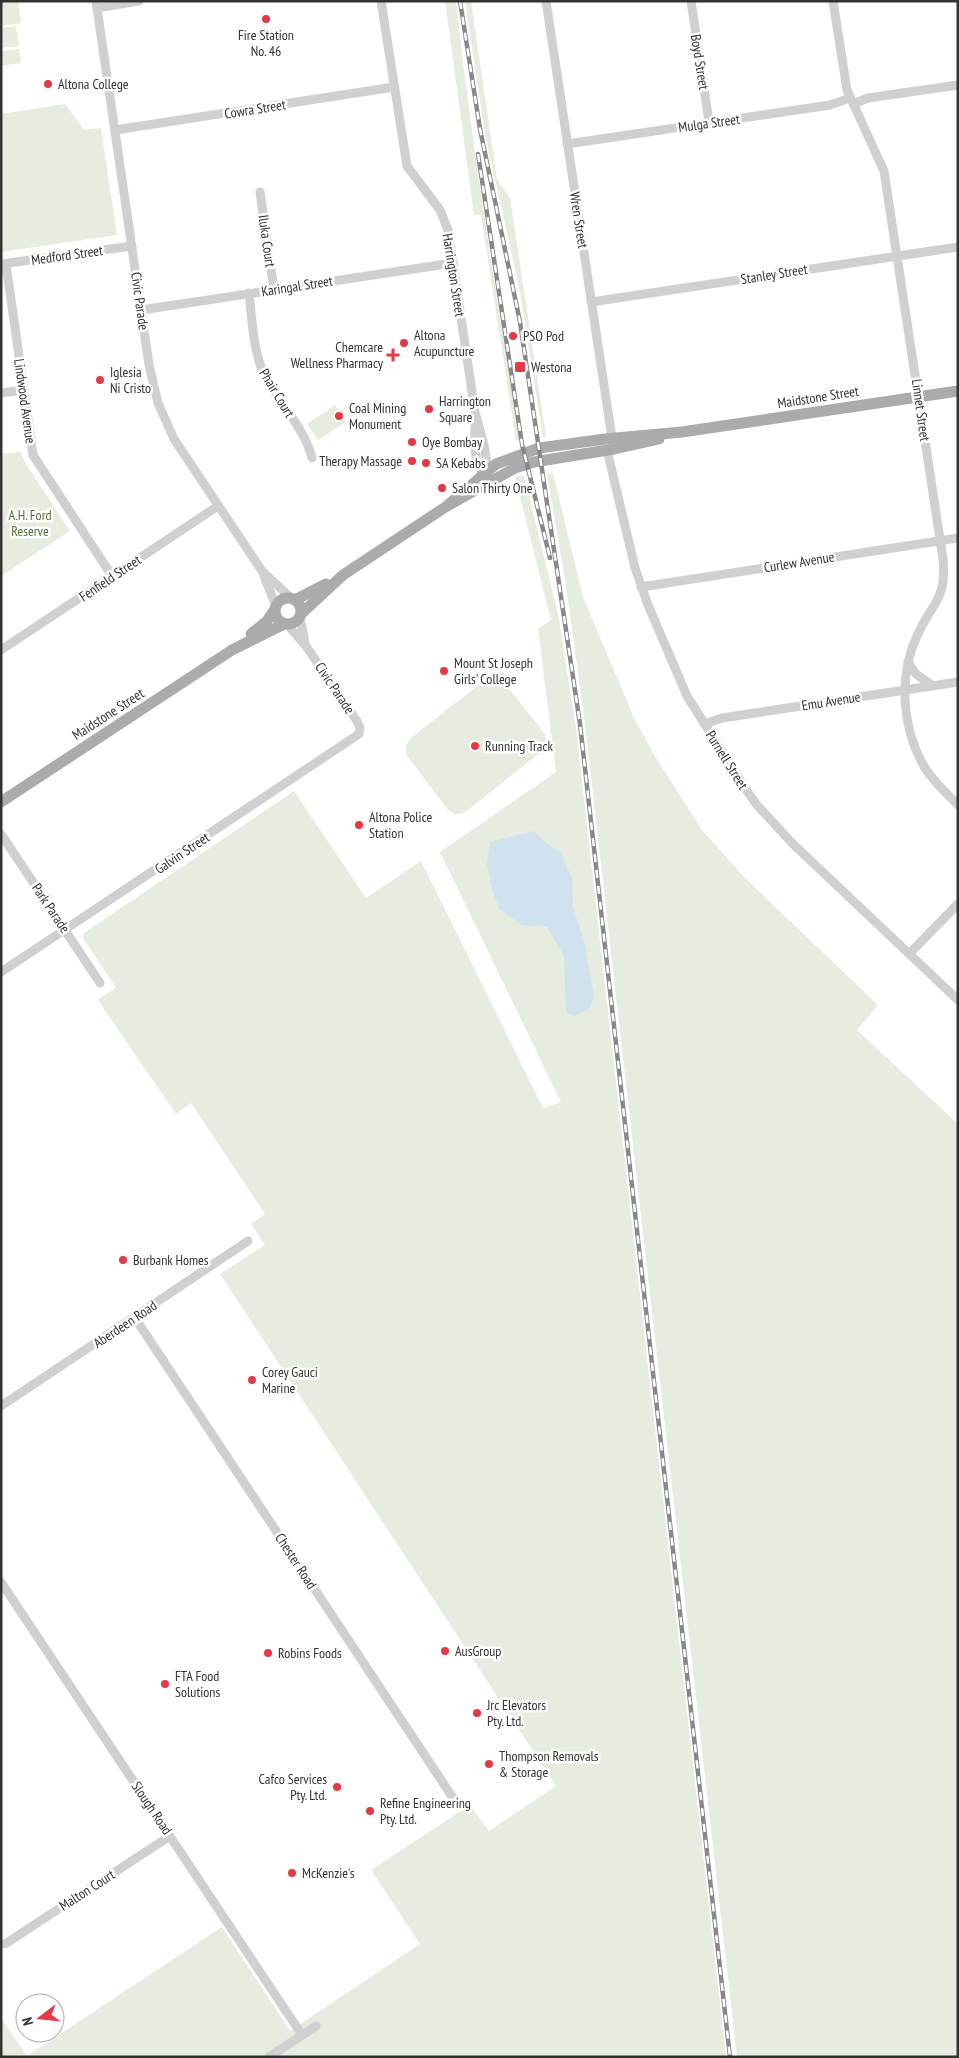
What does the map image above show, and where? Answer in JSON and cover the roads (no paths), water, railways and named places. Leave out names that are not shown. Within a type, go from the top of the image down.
[{"type":"main road","name":"Maidstone Street","points":[[294,600],[343,575],[447,506],[512,457],[539,448],[612,438],[682,432],[958,391]]},
{"type":"main road","name":"Maidstone Street","points":[[487,476],[534,462],[644,443],[682,432]]},
{"type":"main road","points":[[608,450],[612,438]]},
{"type":"main road","name":"Maidstone Street","points":[[300,616],[343,575]]},
{"type":"main road","points":[[285,599],[294,600],[300,606],[300,616],[294,623],[286,624],[277,618],[276,608],[285,599]]},
{"type":"main road","name":"Maidstone Street","points":[[1,802],[232,650],[267,621],[276,608]]},
{"type":"main road","name":"Maidstone Street","points":[[232,650],[286,624]]},
{"type":"street","points":[[97,4],[138,1]]},
{"type":"street","name":"Harrington Street","points":[[381,1],[407,166],[443,217],[448,230],[475,412],[475,441],[478,465],[487,476]]},
{"type":"street","name":"Wren Street","points":[[546,1],[612,438]]},
{"type":"street","name":"Boyd Street","points":[[691,1],[709,122]]},
{"type":"street","name":"Linnet Street","points":[[833,1],[845,85],[882,164],[944,570],[943,587],[935,606],[916,637],[908,662],[905,690],[907,718],[925,767],[939,787],[958,805]]},
{"type":"street","name":"Civic Parade","points":[[97,4],[150,374],[160,409],[174,439],[262,571],[276,608]]},
{"type":"street","name":"Mulga Street","points":[[567,144],[958,85]]},
{"type":"street","name":"Cowra Street","points":[[115,130],[394,88]]},
{"type":"street","name":"Iluka Court","points":[[260,192],[274,290]]},
{"type":"street","name":"Medford Street","points":[[4,264],[132,246]]},
{"type":"street","name":"Stanley Street","points":[[591,302],[958,247]]},
{"type":"street","name":"Karingal Street","points":[[141,310],[453,263]]},
{"type":"street","name":"Lindwood Avenue","points":[[4,264],[33,455],[112,576]]},
{"type":"street","name":"Phair Court","points":[[249,293],[261,367],[304,435],[312,458]]},
{"type":"street","points":[[1,393],[24,390]]},
{"type":"street","name":"Purnell Street","points":[[608,450],[641,587],[687,696],[757,805],[793,844],[958,1000]]},
{"type":"street","name":"Fenfield Street","points":[[1,650],[218,506]]},
{"type":"street","name":"Curlew Avenue","points":[[641,587],[958,538]]},
{"type":"street","name":"Civic Parade","points":[[262,571],[294,600]]},
{"type":"street","name":"Civic Parade","points":[[300,616],[306,646]]},
{"type":"street","name":"Civic Parade","points":[[286,624],[306,646],[359,724],[361,732]]},
{"type":"street","points":[[908,662],[916,674],[933,686]]},
{"type":"street","name":"Emu Avenue","points":[[705,724],[722,718],[958,682]]},
{"type":"street","name":"Galvin Street","points":[[1,972],[357,737],[361,732]]},
{"type":"street","name":"Park Parade","points":[[1,834],[100,983]]},
{"type":"street","points":[[909,954],[958,904]]},
{"type":"street","name":"Aberdeen Road","points":[[1,1406],[248,1241]]},
{"type":"street","name":"Chester Road","points":[[135,1318],[457,1804]]},
{"type":"street","name":"Slough Road","points":[[1,1582],[302,2035]]},
{"type":"street","name":"Malton Court","points":[[4,1944],[170,1836]]},
{"type":"street","points":[[269,2057],[316,2026]]},
{"type":"water","points":[[534,831],[546,843],[560,852],[572,878],[573,907],[584,941],[594,996],[589,1009],[574,1016],[566,1012],[564,956],[547,927],[522,925],[499,909],[491,885],[487,864],[490,842]]},
{"type":"railway","points":[[460,1],[480,129],[520,322],[580,724],[730,2057]]},
{"type":"railway","points":[[478,154],[522,444],[550,558]]},
{"type":"place","name":"Fire Station No. 46","points":[[266,19]]},
{"type":"place","name":"Altona College","points":[[48,84]]},
{"type":"place","name":"PSO Pod","points":[[513,336]]},
{"type":"place","name":"Altona Acupuncture","points":[[404,343]]},
{"type":"place","name":"Chemcare Wellness Pharmacy","points":[[393,355]]},
{"type":"place","name":"Westona","points":[[520,367]]},
{"type":"place","name":"Iglesia Ni Cristo","points":[[100,380]]},
{"type":"place","name":"Harrington Square","points":[[429,409]]},
{"type":"place","name":"Coal Mining Monument","points":[[339,416]]},
{"type":"place","name":"Oye Bombay","points":[[412,442]]},
{"type":"place","name":"Therapy Massage","points":[[412,461]]},
{"type":"place","name":"SA Kebabs","points":[[426,463]]},
{"type":"place","name":"Salon Thirty One","points":[[442,488]]},
{"type":"place","name":"Mount St Joseph Girls' College","points":[[444,671]]},
{"type":"place","name":"Running Track","points":[[475,746]]},
{"type":"place","name":"Altona Police Station","points":[[359,825]]},
{"type":"place","name":"Burbank Homes","points":[[123,1260]]},
{"type":"place","name":"Corey Gauci Marine","points":[[252,1380]]},
{"type":"place","name":"AusGroup","points":[[445,1651]]},
{"type":"place","name":"Robins Foods","points":[[268,1653]]},
{"type":"place","name":"FTA Food Solutions","points":[[165,1684]]},
{"type":"place","name":"Jrc Elevators Pty. Ltd.","points":[[477,1713]]},
{"type":"place","name":"Thompson Removals & Storage","points":[[489,1764]]},
{"type":"place","name":"Cafco Services Pty. Ltd.","points":[[337,1787]]},
{"type":"place","name":"Refine Engineering Pty. Ltd.","points":[[370,1811]]},
{"type":"place","name":"McKenzie's","points":[[292,1873]]},
{"type":"park label","name":"A.H. Ford Reserve","points":[[30,524]]}]
